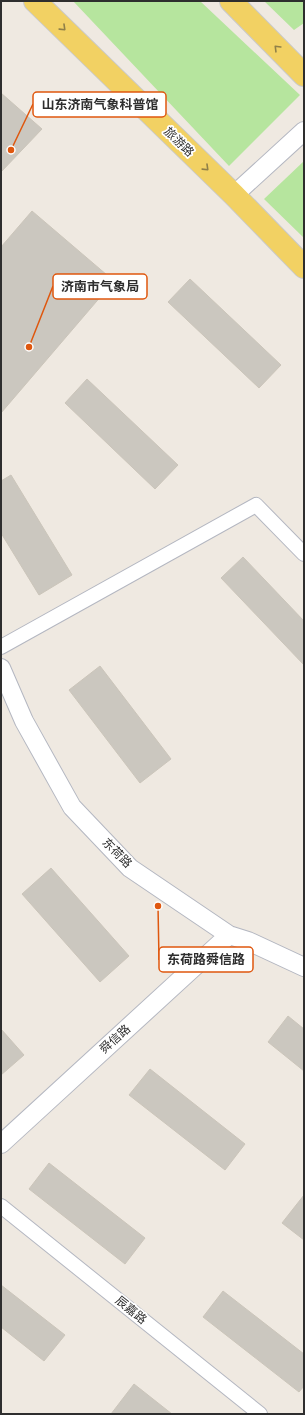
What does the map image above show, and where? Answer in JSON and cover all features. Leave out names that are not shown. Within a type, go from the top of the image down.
[{"type":"main road","name":"旅游路","points":[[35,1],[234,195],[304,267]]},
{"type":"main road","points":[[231,1],[304,75]]},
{"type":"street","points":[[234,195],[304,131]]},
{"type":"street","points":[[1,647],[256,505],[304,554]]},
{"type":"street","name":"东荷路","points":[[1,668],[24,721],[72,807],[130,868],[229,935],[248,941],[304,967]]},
{"type":"street","name":"舜信路","points":[[1,1144],[229,935]]},
{"type":"street","name":"辰嘉路","points":[[1,1206],[260,1414]]},
{"type":"green space","points":[[73,1],[200,1],[300,95],[229,166]]},
{"type":"green space","points":[[264,1],[304,1],[304,23],[294,30]]},
{"type":"green space","points":[[304,161],[304,238],[264,199]]},
{"type":"building","points":[[1,93],[42,129],[1,172]]},
{"type":"building","points":[[32,211],[114,281],[1,413],[1,247]]},
{"type":"building","points":[[190,279],[281,365],[259,388],[168,302]]},
{"type":"building","points":[[87,379],[178,465],[155,489],[65,403]]},
{"type":"building","points":[[11,475],[72,575],[39,595],[1,533],[1,481]]},
{"type":"building","points":[[243,557],[304,621],[304,665],[221,578]]},
{"type":"building","points":[[100,666],[171,759],[140,783],[69,690]]},
{"type":"building","points":[[51,868],[129,956],[100,982],[22,894]]},
{"type":"building","points":[[288,1016],[304,1029],[304,1071],[268,1042]]},
{"type":"building","points":[[1,1029],[24,1055],[1,1075]]},
{"type":"building","points":[[150,1069],[245,1144],[225,1170],[129,1095]]},
{"type":"building","points":[[49,1163],[145,1238],[125,1264],[29,1189]]},
{"type":"building","points":[[304,1195],[304,1240],[282,1223]]},
{"type":"building","points":[[1,1285],[65,1335],[44,1361],[1,1327]]},
{"type":"building","points":[[223,1291],[304,1354],[304,1386],[299,1392],[203,1317]]},
{"type":"building","points":[[134,1384],[172,1414],[111,1414]]},
{"type":"place","name":"山东济南气象科普馆","points":[[11,150]]},
{"type":"place","name":"济南市气象局","points":[[29,347]]},
{"type":"place","name":"东荷路舜信路","points":[[158,906]]}]
